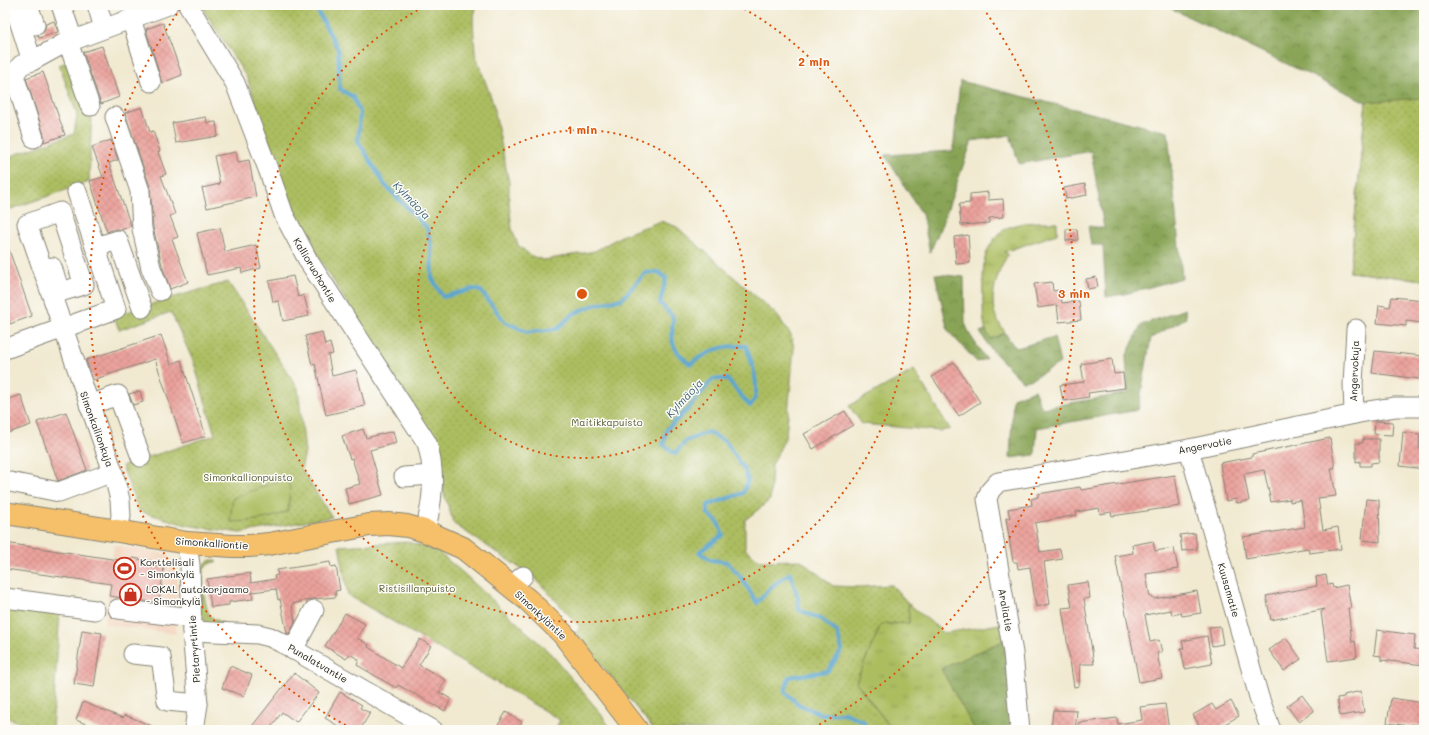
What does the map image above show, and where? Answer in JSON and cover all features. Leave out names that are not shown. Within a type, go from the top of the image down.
[{"type":"main road","name":"Simonkalliontie","points":[[5,513],[118,530],[187,543],[249,546],[269,544],[370,525],[389,524],[407,526],[425,531],[463,548]]},
{"type":"main road","name":"Simonkyläntie","points":[[463,548],[517,582],[528,600],[563,634],[638,730]]},
{"type":"street","points":[[14,5],[18,70],[34,138]]},
{"type":"street","points":[[28,5],[36,25]]},
{"type":"street","points":[[61,5],[90,106]]},
{"type":"street","points":[[97,5],[104,28]]},
{"type":"street","points":[[18,70],[71,41],[104,28],[135,13],[168,5]]},
{"type":"street","name":"Kallioruohontie","points":[[188,5],[235,83],[284,215],[308,262],[427,443],[432,459],[432,475],[431,509],[425,531]]},
{"type":"street","points":[[135,13],[151,82]]},
{"type":"street","points":[[114,118],[140,191],[142,229],[151,268],[160,291]]},
{"type":"street","points":[[5,349],[116,309],[77,192]]},
{"type":"street","points":[[95,247],[118,240],[142,229]]},
{"type":"street","points":[[118,240],[142,308]]},
{"type":"street","name":"Simonkallionkuja","points":[[42,270],[112,472],[120,500],[121,516],[118,530]]},
{"type":"street","name":"Angervokuja","points":[[1354,414],[1353,384],[1356,329]]},
{"type":"street","points":[[88,406],[118,395],[141,457]]},
{"type":"street","name":"Angervotie","points":[[990,491],[998,482],[1189,449],[1354,414],[1395,407],[1424,407]]},
{"type":"street","name":"Kuusamatie","points":[[1189,449],[1259,697],[1271,730]]},
{"type":"street","points":[[5,481],[59,492],[112,472]]},
{"type":"street","points":[[404,477],[432,475]]},
{"type":"street","name":"Araliatie","points":[[990,491],[987,499],[1013,653],[1020,730]]},
{"type":"street","name":"Pietaryrtintie","points":[[187,543],[190,565],[192,625],[198,704],[194,730]]},
{"type":"street","points":[[5,598],[95,610]]},
{"type":"street","name":"Punalatvantie","points":[[118,609],[192,625],[243,629],[270,637],[433,730]]},
{"type":"street","points":[[293,650],[314,610]]},
{"type":"street","points":[[133,654],[161,657],[167,701],[198,704]]},
{"type":"shaded area","points":[[114,545],[168,554],[177,574],[176,634],[104,624]]},
{"type":"green space","name":"Maitikkapuisto","points":[[203,5],[477,5],[473,19],[475,53],[493,103],[509,183],[509,203],[512,229],[518,245],[531,256],[544,260],[595,251],[623,235],[661,221],[677,227],[777,315],[791,335],[794,348],[786,436],[772,465],[770,500],[745,520],[745,549],[760,561],[801,560],[833,586],[857,587],[892,585],[908,603],[909,623],[881,624],[856,682],[892,730],[654,730],[576,633],[580,627],[535,578],[454,524],[443,491],[436,442],[361,326],[299,225],[247,78],[205,12]]},
{"type":"green space","points":[[1164,5],[1424,5],[1424,280],[1350,272],[1366,102]]},
{"type":"green space","points":[[76,59],[92,108],[89,182],[5,211],[5,158],[74,134],[77,114],[59,65]]},
{"type":"green space","points":[[960,81],[1168,132],[1182,278],[1125,294],[1106,297],[1103,245],[1091,245],[1088,226],[1104,228],[1091,151],[1019,164],[1010,135],[972,141],[941,227],[930,252],[922,214],[885,155],[953,151]]},
{"type":"green space","points":[[1424,98],[1424,280],[1350,272],[1366,102]]},
{"type":"green space","points":[[1057,222],[1057,234],[1004,252],[1008,254],[997,277],[993,294],[993,303],[997,319],[1005,333],[991,340],[985,328],[983,314],[983,272],[986,254],[993,241],[1005,229],[1018,224]]},
{"type":"green space","points":[[935,274],[964,277],[965,323],[970,335],[986,359],[977,362],[948,331]]},
{"type":"green space","name":"Simonkallionpuisto","points":[[228,282],[298,388],[305,452],[301,469],[332,517],[240,533],[186,525],[139,511],[122,466],[215,435],[194,363],[171,312],[119,330],[114,316]]},
{"type":"green space","points":[[1185,309],[1186,318],[1151,338],[1138,410],[1037,428],[1035,455],[1010,458],[1013,398],[1034,390],[1042,408],[1128,393],[1126,357],[1141,325]]},
{"type":"green space","points":[[985,330],[991,339],[1005,333],[1013,345],[1017,348],[1054,337],[1060,363],[1030,380],[1022,381],[990,348],[980,332]]},
{"type":"green space","points":[[914,370],[950,429],[941,431],[862,424],[849,406]]},
{"type":"green space","points":[[287,478],[290,489],[288,511],[267,518],[230,522],[233,498]]},
{"type":"green space","name":"Ristisillanpuisto","points":[[408,542],[437,551],[551,654],[598,710],[612,730],[555,730],[560,720],[348,595],[339,546]]},
{"type":"green space","points":[[216,560],[217,562],[208,564],[203,572],[208,613],[210,616],[224,624],[209,624],[200,614],[199,572],[207,562]]},
{"type":"green space","points":[[908,603],[944,633],[1001,624],[1005,640],[942,669],[975,730],[892,730],[856,682],[881,624],[909,623]]},
{"type":"green space","points":[[5,604],[60,612],[52,730],[40,730],[5,717]]},
{"type":"green space","points":[[1005,640],[1014,730],[975,730],[941,669]]},
{"type":"building","points":[[54,21],[58,32],[39,38],[38,35],[44,32],[46,24]]},
{"type":"building","points":[[163,23],[182,75],[162,83],[146,29]]},
{"type":"building","points":[[102,46],[119,97],[101,104],[83,52]]},
{"type":"building","points":[[43,72],[65,135],[44,142],[44,135],[26,78]]},
{"type":"building","points":[[142,107],[150,132],[153,131],[160,151],[158,152],[166,174],[161,176],[175,214],[170,216],[178,237],[172,239],[188,282],[170,289],[162,265],[153,227],[152,219],[154,218],[152,212],[150,187],[125,113]]},
{"type":"building","points":[[206,117],[207,123],[216,122],[218,136],[176,143],[172,123]]},
{"type":"building","points":[[111,140],[118,160],[109,163],[131,226],[121,230],[115,229],[107,232],[90,181],[103,177],[92,147]]},
{"type":"building","points":[[236,152],[238,162],[249,160],[256,197],[207,208],[202,188],[220,184],[214,156]]},
{"type":"building","points":[[1085,184],[1087,195],[1066,199],[1064,188]]},
{"type":"building","points":[[988,192],[988,200],[1003,199],[1004,217],[989,218],[989,223],[961,225],[959,204],[970,203],[970,194]]},
{"type":"building","points":[[220,228],[225,252],[256,245],[261,268],[242,273],[241,268],[207,275],[197,233]]},
{"type":"building","points":[[1066,229],[1077,229],[1078,240],[1066,241]]},
{"type":"building","points":[[968,235],[970,263],[956,264],[954,237]]},
{"type":"building","points":[[7,244],[32,316],[10,324],[5,309],[5,245]]},
{"type":"building","points":[[293,276],[298,297],[304,295],[309,316],[283,321],[279,301],[273,302],[269,281]]},
{"type":"building","points":[[1096,277],[1098,287],[1088,289],[1086,279]]},
{"type":"building","points":[[1052,282],[1053,291],[1060,290],[1062,303],[1079,301],[1081,320],[1059,322],[1057,305],[1038,308],[1034,284]]},
{"type":"building","points":[[1392,297],[1424,300],[1422,323],[1406,321],[1406,326],[1377,323],[1379,305],[1390,307]]},
{"type":"building","points":[[322,332],[325,345],[330,343],[333,354],[328,355],[332,376],[356,370],[365,406],[326,415],[315,364],[312,365],[305,336]]},
{"type":"building","points":[[161,335],[171,364],[181,360],[206,436],[183,443],[155,359],[93,380],[86,360]]},
{"type":"building","points":[[1375,351],[1423,356],[1420,379],[1372,373]]},
{"type":"building","points":[[1112,359],[1114,374],[1123,373],[1125,388],[1088,393],[1089,397],[1063,401],[1060,385],[1084,382],[1081,364]]},
{"type":"building","points":[[954,362],[980,402],[959,416],[932,377]]},
{"type":"building","points":[[140,391],[143,402],[133,405],[129,394]]},
{"type":"building","points":[[21,395],[31,425],[5,434],[5,400]]},
{"type":"building","points":[[845,411],[853,425],[813,449],[804,434]]},
{"type":"building","points":[[66,412],[87,470],[58,481],[37,422]]},
{"type":"building","points":[[1375,421],[1393,422],[1392,435],[1374,434]]},
{"type":"building","points":[[363,429],[366,438],[393,431],[396,443],[370,450],[383,495],[349,504],[345,488],[360,484],[352,458],[350,459],[342,436]]},
{"type":"building","points":[[1403,432],[1420,434],[1419,449],[1424,450],[1424,469],[1400,466]]},
{"type":"building","points":[[1330,438],[1335,468],[1331,468],[1336,496],[1318,498],[1323,530],[1338,527],[1341,549],[1309,553],[1308,548],[1246,559],[1243,537],[1305,527],[1301,500],[1290,502],[1290,499],[1271,502],[1264,470],[1244,474],[1249,501],[1237,503],[1236,499],[1226,501],[1220,463],[1252,457],[1252,454]]},
{"type":"building","points":[[1363,439],[1379,439],[1379,462],[1371,463],[1371,466],[1360,466],[1360,461],[1356,462],[1356,443],[1363,443]]},
{"type":"building","points":[[1175,475],[1180,506],[1112,516],[1111,512],[1100,514],[1099,508],[1076,512],[1077,515],[1035,523],[1040,552],[1060,549],[1062,559],[1044,562],[1050,604],[1036,607],[1030,567],[1018,569],[1017,562],[1013,562],[1006,518],[1010,518],[1008,509],[1032,505],[1031,499],[1038,497],[1038,494],[1080,487],[1081,490]]},
{"type":"building","points":[[1366,499],[1379,500],[1380,542],[1362,540]]},
{"type":"building","points":[[1195,533],[1197,549],[1182,551],[1180,535]]},
{"type":"building","points":[[1153,541],[1155,551],[1174,548],[1178,569],[1146,574],[1150,597],[1154,597],[1154,599],[1197,591],[1201,613],[1182,616],[1181,613],[1172,615],[1171,610],[1145,615],[1150,642],[1159,640],[1162,652],[1157,653],[1162,678],[1139,682],[1115,556],[1133,553],[1132,545]]},
{"type":"building","points":[[5,543],[132,562],[132,558],[152,561],[151,565],[164,567],[159,603],[109,596],[111,584],[5,569]]},
{"type":"building","points":[[330,562],[331,567],[336,566],[340,590],[335,591],[336,597],[313,599],[292,604],[295,622],[289,634],[287,633],[280,599],[278,600],[276,589],[252,592],[253,599],[229,602],[229,605],[211,607],[207,579],[250,573],[251,583],[275,579],[274,576],[278,575],[277,570]]},
{"type":"building","points":[[1326,575],[1328,585],[1332,584],[1333,588],[1347,585],[1351,608],[1348,608],[1352,642],[1355,641],[1357,657],[1328,661],[1321,612],[1325,609],[1271,620],[1266,596],[1317,586],[1316,577]]},
{"type":"building","points":[[1088,582],[1090,598],[1084,599],[1094,664],[1080,664],[1079,686],[1074,687],[1062,608],[1072,607],[1068,585]]},
{"type":"building","points":[[345,613],[365,624],[357,638],[369,645],[368,647],[401,668],[420,639],[431,646],[419,665],[446,680],[439,692],[451,699],[445,711],[398,685],[396,688],[357,665],[359,660],[350,654],[346,659],[325,646]]},
{"type":"building","points":[[1220,626],[1223,644],[1212,646],[1209,627]]},
{"type":"building","points":[[82,630],[102,633],[94,687],[74,684]]},
{"type":"building","points":[[1377,630],[1415,635],[1414,649],[1424,650],[1424,665],[1381,660],[1381,656],[1374,655]]},
{"type":"building","points":[[1207,636],[1212,664],[1185,669],[1181,648],[1184,648],[1182,641]]},
{"type":"building","points":[[1286,638],[1301,659],[1284,671],[1269,650]]},
{"type":"building","points":[[230,666],[252,675],[244,696],[222,688]]},
{"type":"building","points":[[294,673],[319,693],[296,722],[282,712],[269,730],[249,730]]},
{"type":"building","points":[[1361,691],[1364,712],[1340,716],[1337,698]]},
{"type":"building","points":[[340,692],[362,705],[360,708],[370,713],[360,730],[345,730],[325,718]]},
{"type":"building","points":[[1302,695],[1314,711],[1299,722],[1287,706]]},
{"type":"building","points":[[1391,698],[1424,703],[1423,726],[1387,723]]},
{"type":"building","points":[[1231,701],[1239,716],[1214,730],[1202,730],[1193,715],[1212,704],[1216,710]]},
{"type":"building","points":[[83,702],[123,718],[125,715],[162,730],[101,730],[76,720]]},
{"type":"building","points":[[1165,704],[1169,730],[1078,730],[1078,723],[1117,718],[1118,724],[1142,720],[1140,707]]},
{"type":"building","points":[[1053,710],[1077,711],[1075,730],[1051,730]]},
{"type":"building","points":[[506,712],[522,722],[517,730],[495,730]]},
{"type":"waterway","name":"Kylmäoja","points":[[316,5],[316,8],[338,49],[340,89],[353,97],[360,113],[358,141],[385,185],[427,228],[431,245],[432,278],[443,297],[473,289],[481,291],[505,322],[528,332],[557,329],[573,314],[594,305],[622,299],[645,273],[658,272],[666,278],[660,303],[673,317],[673,344],[675,349],[690,364],[716,349],[729,346],[746,346],[754,371],[756,385],[755,398],[750,406],[727,379],[713,379],[688,409],[667,429],[663,444],[675,454],[686,441],[708,432],[726,442],[745,471],[748,481],[743,493],[708,505],[708,514],[717,521],[723,535],[699,552],[711,560],[727,562],[741,577],[757,603],[771,587],[790,573],[798,598],[799,610],[821,619],[837,632],[842,650],[828,671],[789,677],[785,692],[798,704],[821,714],[845,713],[863,721],[868,730]]},
{"type":"place","name":"Korttelisali - Simonkylä","points":[[125,568]]},
{"type":"place","name":"LOKAL autokorjaamo - Simonkylä","points":[[131,595]]}]
